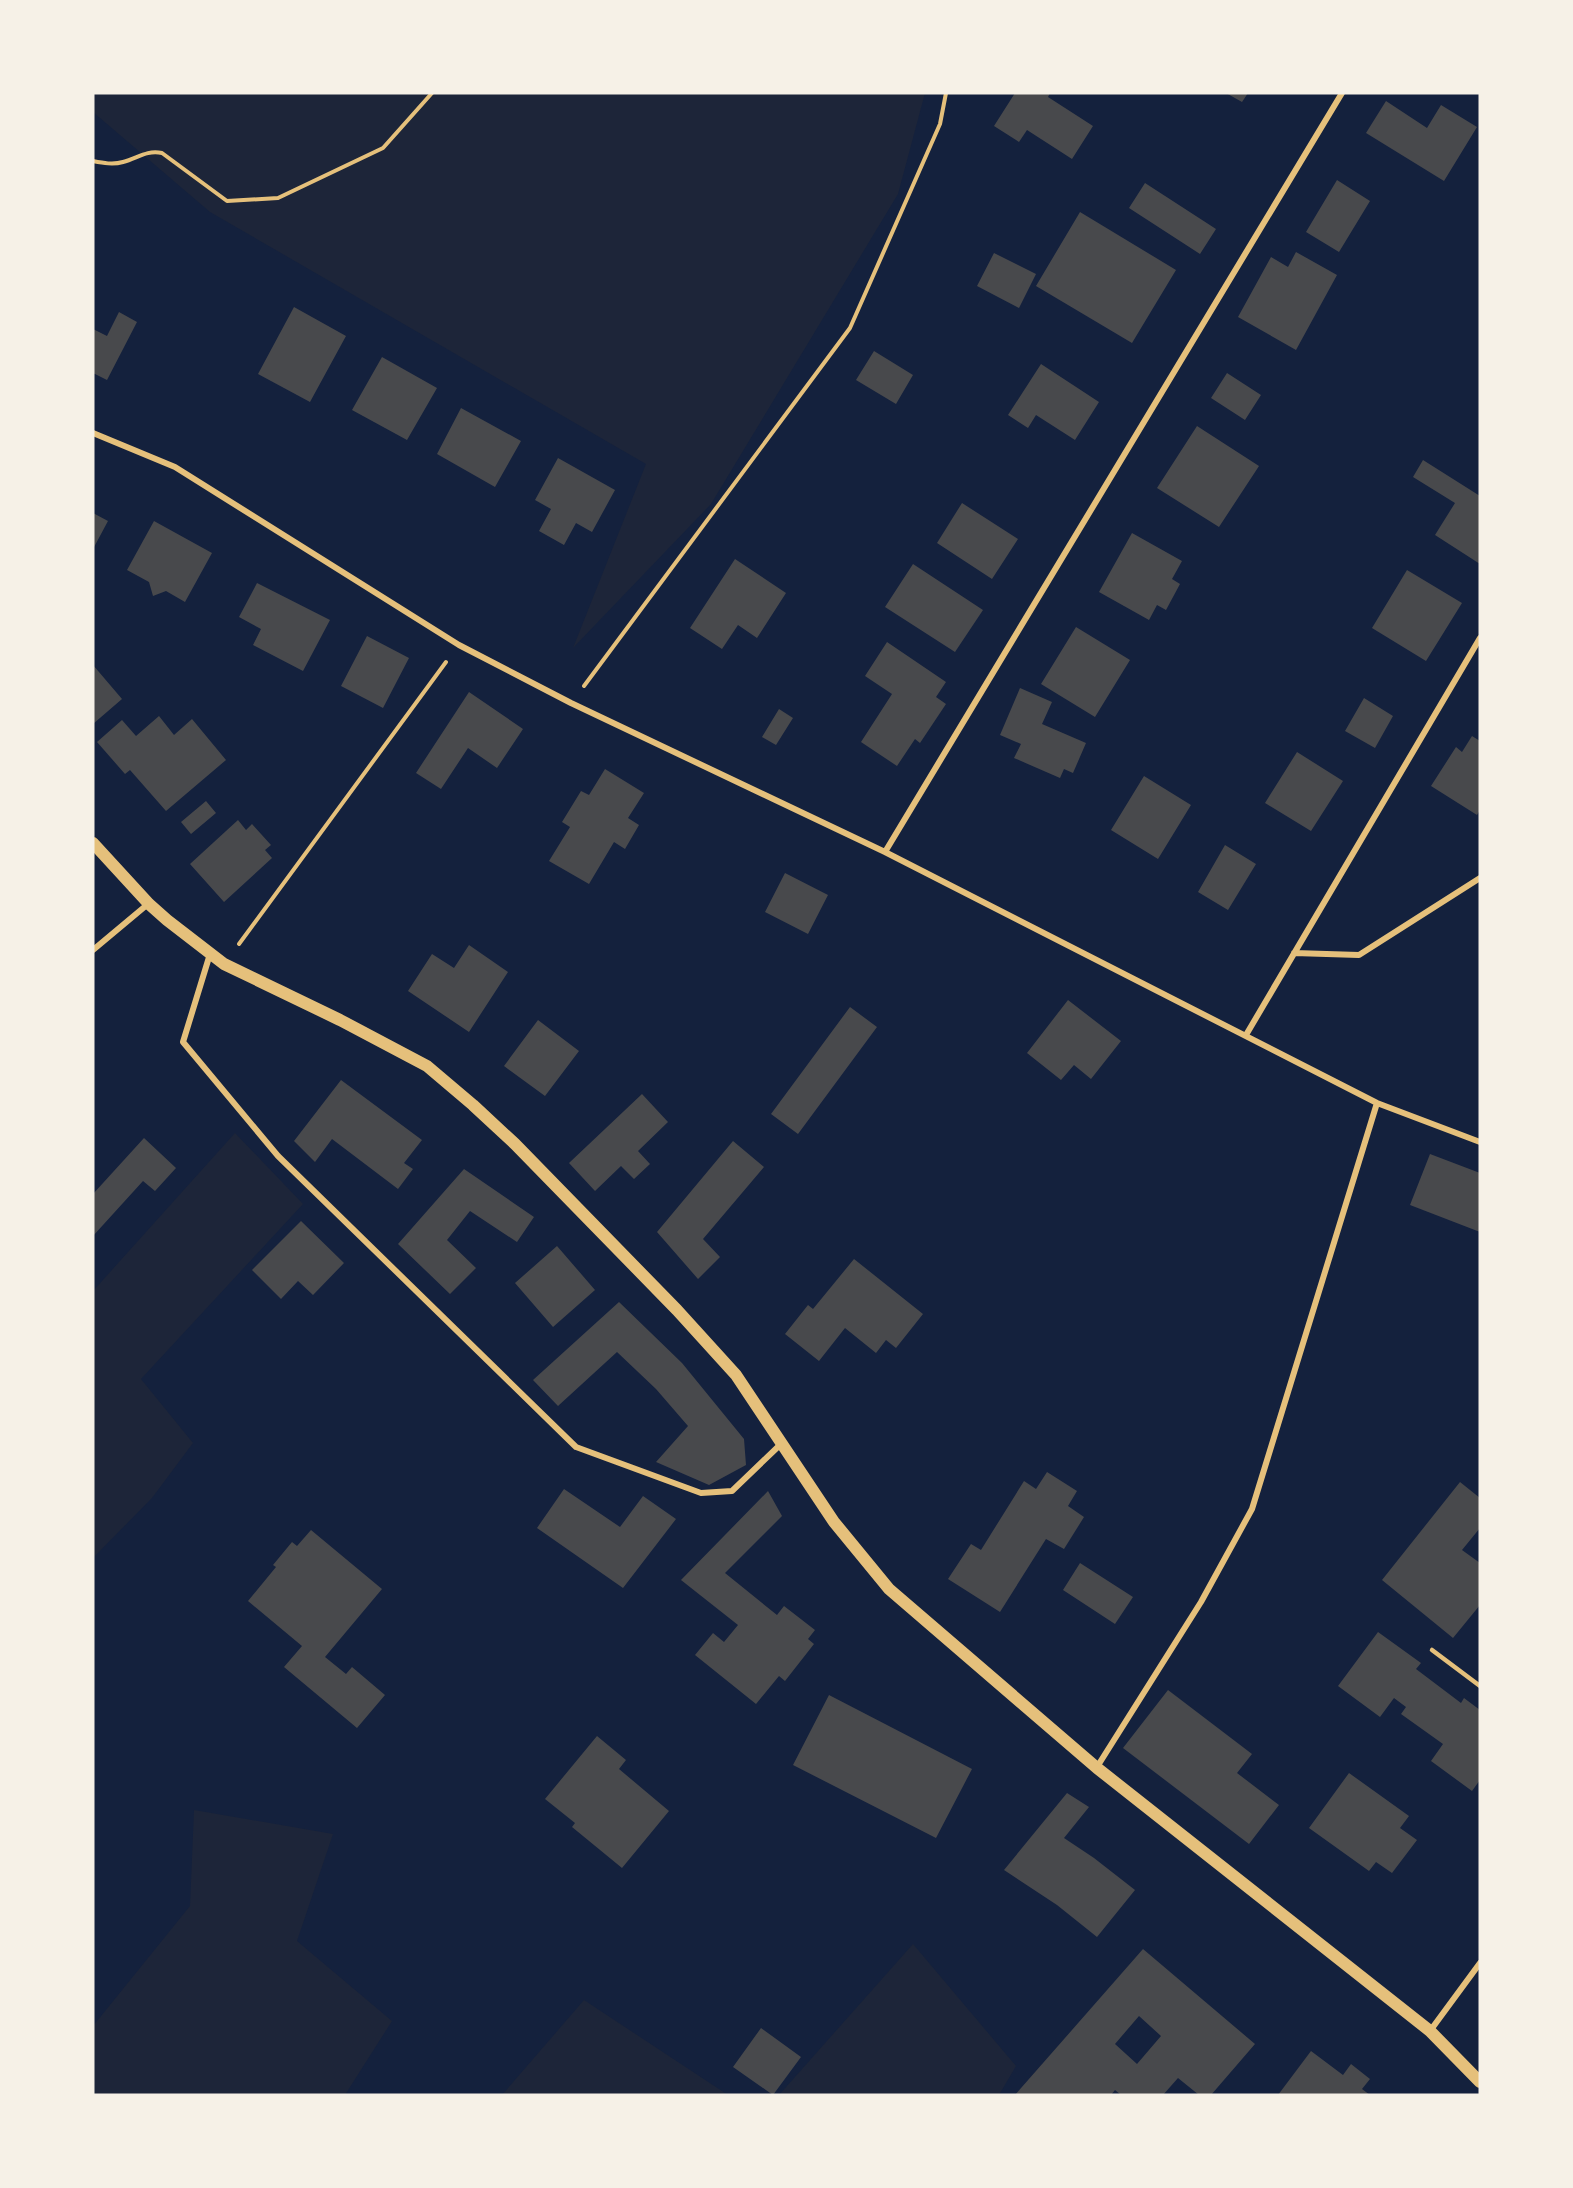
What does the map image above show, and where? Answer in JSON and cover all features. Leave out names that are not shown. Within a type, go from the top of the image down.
[{"type":"main road","points":[[93,843],[149,904],[224,964],[340,1020],[427,1066],[473,1105],[515,1144],[677,1310],[736,1375],[834,1522],[890,1589],[1096,1768],[1430,2031],[1480,2082]]},
{"type":"street","points":[[885,852],[1342,93]]},
{"type":"street","points":[[93,433],[176,467],[459,645],[571,703],[885,852],[1377,1103],[1480,1142]]},
{"type":"street","points":[[1246,1035],[1480,638]]},
{"type":"street","points":[[1294,953],[1359,955],[1480,878]]},
{"type":"street","points":[[93,950],[149,904]]},
{"type":"street","points":[[210,954],[183,1042],[278,1156],[576,1447],[700,1493],[732,1491],[783,1443]]},
{"type":"street","points":[[1096,1768],[1201,1602],[1252,1509],[1377,1103]]},
{"type":"street","points":[[1430,2031],[1480,1963]]},
{"type":"lane","points":[[1432,1650],[1480,1686]]},
{"type":"path","points":[[93,161],[105,164],[121,163],[152,151],[162,153],[227,201],[278,198],[383,148],[432,93]]},
{"type":"path","points":[[571,703],[850,328],[940,124],[946,93]]},
{"type":"path","points":[[224,964],[459,645]]},
{"type":"shaded area","points":[[93,93],[925,93],[898,194],[711,504],[573,648],[646,464],[210,212],[93,112]]},
{"type":"shaded area","points":[[235,1133],[303,1204],[141,1379],[193,1443],[152,1498],[93,1558],[93,1291]]},
{"type":"shaded area","points":[[194,1810],[333,1834],[297,1941],[392,2021],[345,2095],[93,2095],[93,2026],[190,1906]]},
{"type":"shaded area","points":[[913,1944],[1016,2066],[999,2095],[779,2095]]},
{"type":"shaded area","points":[[584,2000],[728,2095],[502,2095]]},
{"type":"building","points":[[1015,93],[1050,93],[1048,97],[1093,126],[1072,159],[1027,130],[1019,142],[994,126]]},
{"type":"building","points":[[1226,93],[1248,93],[1242,102]]},
{"type":"building","points":[[1386,101],[1427,128],[1441,105],[1477,127],[1444,181],[1366,133]]},
{"type":"building","points":[[1337,180],[1370,201],[1339,252],[1306,232]]},
{"type":"building","points":[[1145,183],[1216,229],[1200,254],[1129,208]]},
{"type":"building","points":[[1080,212],[1176,270],[1132,343],[1036,286]]},
{"type":"building","points":[[1296,252],[1337,275],[1296,350],[1238,317],[1271,257],[1288,267]]},
{"type":"building","points":[[994,253],[1036,274],[1019,308],[977,286]]},
{"type":"building","points":[[294,307],[346,336],[310,402],[258,374]]},
{"type":"building","points":[[119,312],[137,322],[107,380],[93,373],[93,329],[107,336]]},
{"type":"building","points":[[874,351],[913,375],[896,404],[856,380]]},
{"type":"building","points":[[382,357],[437,388],[407,440],[352,410]]},
{"type":"building","points":[[1041,364],[1099,402],[1075,440],[1036,415],[1028,428],[1008,415]]},
{"type":"building","points":[[1227,373],[1261,395],[1245,420],[1211,398]]},
{"type":"building","points":[[461,408],[521,441],[495,487],[437,454]]},
{"type":"building","points":[[1197,426],[1259,466],[1219,527],[1157,488]]},
{"type":"building","points":[[558,458],[615,490],[592,532],[576,523],[564,545],[539,531],[551,509],[535,500]]},
{"type":"building","points":[[1423,460],[1480,496],[1480,564],[1435,535],[1455,503],[1413,477]]},
{"type":"building","points":[[962,503],[1018,539],[992,579],[937,543]]},
{"type":"building","points":[[93,513],[108,521],[93,549]]},
{"type":"building","points":[[154,521],[212,553],[185,602],[166,591],[153,596],[149,582],[127,570]]},
{"type":"building","points":[[1132,533],[1182,561],[1172,579],[1180,584],[1166,610],[1157,605],[1149,620],[1099,592]]},
{"type":"building","points":[[735,559],[786,593],[757,638],[738,625],[722,649],[690,628]]},
{"type":"building","points":[[913,564],[983,610],[955,652],[885,607]]},
{"type":"building","points":[[1407,570],[1462,603],[1426,661],[1372,628]]},
{"type":"building","points":[[257,583],[330,620],[303,671],[253,645],[261,629],[239,617]]},
{"type":"building","points":[[1076,627],[1130,660],[1095,717],[1041,684]]},
{"type":"building","points":[[367,636],[409,658],[383,708],[341,686]]},
{"type":"building","points":[[887,642],[946,682],[936,697],[946,704],[920,743],[915,739],[897,766],[861,742],[892,694],[865,676]]},
{"type":"building","points":[[93,665],[122,699],[93,724]]},
{"type":"building","points":[[1020,688],[1052,702],[1042,724],[1086,743],[1073,773],[1064,769],[1060,778],[1014,758],[1021,744],[1000,735]]},
{"type":"building","points":[[469,692],[523,729],[497,768],[468,748],[441,789],[416,773]]},
{"type":"building","points":[[1364,698],[1393,716],[1375,748],[1345,731]]},
{"type":"building","points":[[779,709],[793,718],[776,745],[762,737]]},
{"type":"building","points":[[159,716],[174,735],[192,719],[226,760],[166,811],[130,770],[125,774],[97,742],[122,720],[136,736]]},
{"type":"building","points":[[1472,736],[1480,741],[1480,810],[1477,815],[1431,786],[1456,747],[1462,752]]},
{"type":"building","points":[[1297,752],[1343,781],[1311,831],[1265,803]]},
{"type":"building","points":[[605,769],[644,793],[628,818],[639,825],[625,849],[614,842],[589,884],[549,861],[570,827],[562,822],[581,791],[589,795]]},
{"type":"building","points":[[1144,776],[1191,805],[1158,859],[1111,830]]},
{"type":"building","points":[[206,801],[216,813],[191,834],[181,822]]},
{"type":"building","points":[[238,820],[246,830],[252,824],[271,845],[265,850],[272,858],[224,902],[190,864]]},
{"type":"building","points":[[1225,845],[1256,864],[1228,910],[1198,892]]},
{"type":"building","points":[[785,873],[828,895],[808,934],[765,912]]},
{"type":"building","points":[[469,945],[508,972],[469,1032],[408,991],[432,954],[454,968]]},
{"type":"building","points":[[1068,1000],[1121,1041],[1091,1079],[1074,1065],[1061,1080],[1027,1053]]},
{"type":"building","points":[[850,1007],[877,1027],[798,1134],[771,1114]]},
{"type":"building","points":[[538,1020],[579,1051],[545,1096],[504,1066]]},
{"type":"building","points":[[341,1080],[422,1140],[404,1163],[413,1169],[398,1189],[332,1139],[315,1162],[294,1141]]},
{"type":"building","points":[[642,1094],[668,1122],[638,1151],[650,1164],[634,1179],[621,1166],[595,1191],[569,1163]]},
{"type":"building","points":[[144,1138],[176,1168],[155,1191],[143,1181],[93,1236],[93,1194]]},
{"type":"building","points":[[733,1141],[764,1167],[703,1239],[720,1257],[698,1279],[657,1232]]},
{"type":"building","points":[[1430,1154],[1480,1173],[1480,1232],[1410,1205]]},
{"type":"building","points":[[464,1169],[534,1217],[517,1242],[470,1211],[447,1240],[476,1268],[450,1294],[398,1244]]},
{"type":"building","points":[[301,1221],[344,1263],[313,1295],[298,1281],[281,1299],[252,1270]]},
{"type":"building","points":[[557,1246],[595,1290],[553,1327],[515,1283]]},
{"type":"building","points":[[854,1259],[923,1314],[896,1348],[886,1340],[876,1353],[845,1328],[819,1361],[785,1334],[808,1305],[813,1309]]},
{"type":"building","points":[[619,1302],[682,1363],[744,1439],[746,1465],[709,1485],[656,1462],[688,1426],[656,1389],[617,1352],[558,1406],[533,1380]]},
{"type":"building","points":[[1047,1472],[1077,1491],[1068,1506],[1084,1517],[1064,1549],[1046,1539],[1000,1612],[948,1579],[971,1544],[981,1550],[1024,1481],[1036,1489]]},
{"type":"building","points":[[1460,1482],[1480,1498],[1480,1528],[1462,1550],[1480,1563],[1480,1605],[1453,1638],[1382,1580]]},
{"type":"building","points":[[564,1489],[620,1527],[643,1496],[676,1519],[623,1588],[537,1528]]},
{"type":"building","points":[[768,1491],[782,1516],[725,1573],[777,1615],[784,1606],[815,1630],[808,1639],[814,1644],[785,1681],[779,1676],[756,1704],[695,1655],[713,1633],[724,1642],[738,1625],[681,1580]]},
{"type":"building","points":[[311,1530],[382,1589],[325,1657],[346,1674],[352,1667],[385,1695],[357,1728],[284,1667],[302,1646],[248,1601],[276,1567],[273,1565],[292,1542],[297,1546]]},
{"type":"building","points":[[1080,1563],[1133,1597],[1115,1624],[1063,1590]]},
{"type":"building","points":[[1378,1632],[1421,1663],[1416,1669],[1461,1703],[1464,1698],[1480,1710],[1480,1780],[1472,1791],[1431,1761],[1443,1744],[1401,1714],[1406,1707],[1394,1698],[1380,1717],[1338,1686]]},
{"type":"building","points":[[1168,1690],[1252,1754],[1237,1773],[1279,1805],[1249,1844],[1123,1748]]},
{"type":"building","points":[[829,1695],[972,1769],[936,1838],[793,1765]]},
{"type":"building","points":[[597,1736],[626,1760],[619,1769],[669,1811],[622,1868],[572,1827],[575,1823],[545,1799]]},
{"type":"building","points":[[1349,1773],[1409,1816],[1400,1828],[1417,1840],[1392,1873],[1376,1862],[1369,1871],[1309,1828]]},
{"type":"building","points":[[1067,1793],[1089,1807],[1064,1838],[1135,1890],[1097,1937],[1057,1905],[1004,1870]]},
{"type":"building","points":[[1143,1949],[1255,2044],[1211,2095],[1199,2095],[1178,2078],[1163,2095],[1121,2095],[1115,2090],[1111,2095],[1015,2095]],"holes":[[[1139,2016],[1161,2036],[1137,2064],[1115,2044]]]},
{"type":"building","points":[[761,2028],[801,2057],[773,2095],[733,2067]]},
{"type":"building","points":[[1311,2051],[1343,2075],[1351,2064],[1370,2079],[1362,2089],[1370,2095],[1278,2095]]}]
